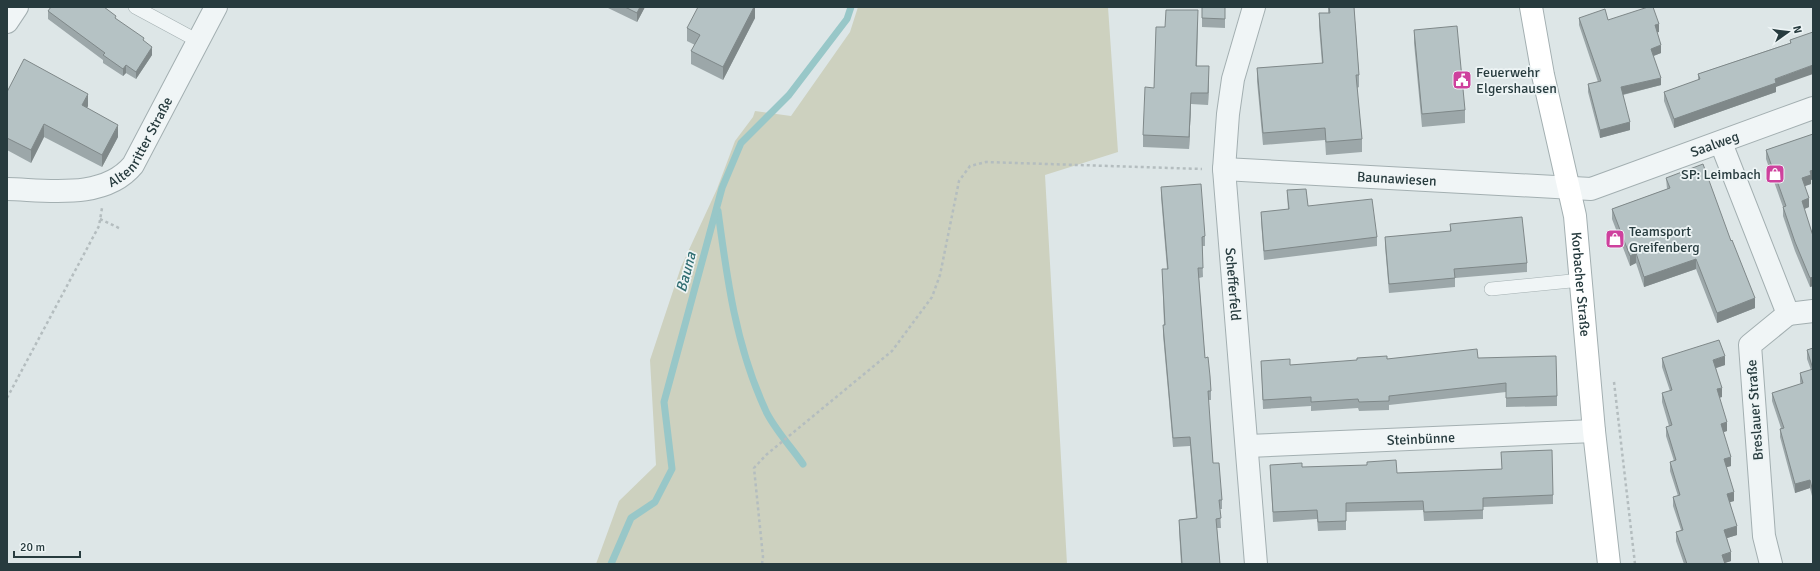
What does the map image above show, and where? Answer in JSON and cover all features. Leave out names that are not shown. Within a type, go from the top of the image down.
[{"type":"street","points":[[7,22],[17,7]]},
{"type":"street","name":"Altenritter Straße","points":[[7,189],[86,190],[101,186],[125,174],[133,165],[216,7]]},
{"type":"street","name":"Schefferfeld","points":[[1254,7],[1233,79],[1228,114],[1224,169],[1248,446],[1256,564]]},
{"type":"street","name":"Korbacher Straße","points":[[1531,7],[1543,76],[1575,216],[1594,431],[1609,564]]},
{"type":"street","name":"Saalweg","points":[[1569,188],[1591,189],[1721,143],[1813,108]]},
{"type":"street","points":[[1721,143],[1788,314],[1813,311]]},
{"type":"street","name":"Baunawiesen","points":[[1224,169],[1569,188]]},
{"type":"street","name":"Breslauer Straße","points":[[1771,564],[1764,536],[1750,345],[1788,314]]},
{"type":"street","name":"Steinbünne","points":[[1248,446],[1594,431]]},
{"type":"lane","points":[[135,7],[198,41]]},
{"type":"lane","points":[[1491,289],[1580,280]]},
{"type":"path","points":[[762,564],[763,556],[754,468],[766,455],[798,430],[892,350],[932,297],[940,275],[959,181],[970,166],[986,162],[1224,169]]},
{"type":"path","points":[[7,398],[99,226],[101,186]]},
{"type":"path","points":[[100,219],[121,228]]},
{"type":"green space","points":[[858,7],[1108,7],[1118,152],[1045,175],[1067,564],[596,564],[619,501],[656,465],[650,360],[681,267],[717,189],[735,141],[753,117],[755,111],[791,116],[850,32]]},
{"type":"building","points":[[51,7],[104,7],[116,16],[115,18],[144,38],[143,40],[152,47],[136,72],[126,65],[123,69],[103,55],[105,53],[48,11]]},
{"type":"building","points":[[625,7],[640,7],[637,13]]},
{"type":"building","points":[[698,7],[754,7],[723,67],[691,51],[700,35],[687,28]]},
{"type":"building","points":[[1202,7],[1225,7],[1225,19],[1202,18]]},
{"type":"building","points":[[1329,7],[1354,7],[1359,75],[1356,75],[1362,139],[1326,142],[1325,128],[1263,133],[1257,68],[1323,63],[1319,13],[1330,13]]},
{"type":"building","points":[[1648,7],[1653,7],[1659,24],[1655,25],[1661,45],[1651,49],[1661,78],[1621,87],[1630,122],[1600,130],[1588,84],[1601,81],[1579,18],[1605,9],[1608,20]]},
{"type":"building","points":[[1166,10],[1198,10],[1196,66],[1209,66],[1208,93],[1191,93],[1189,137],[1143,135],[1145,87],[1154,88],[1156,27],[1165,27]]},
{"type":"building","points":[[1457,26],[1465,110],[1422,114],[1414,30]]},
{"type":"building","points":[[1813,32],[1813,65],[1775,79],[1776,83],[1674,119],[1664,92],[1700,79],[1698,74],[1791,43],[1790,40]]},
{"type":"building","points":[[24,59],[88,94],[82,105],[118,125],[102,155],[44,124],[31,150],[7,138],[7,92]]},
{"type":"building","points":[[1813,134],[1813,170],[1810,171],[1811,175],[1802,178],[1809,198],[1802,201],[1813,236],[1813,277],[1810,278],[1795,242],[1783,207],[1786,206],[1766,150]]},
{"type":"building","points":[[1703,164],[1731,241],[1732,240],[1755,298],[1717,313],[1696,259],[1644,277],[1636,253],[1630,256],[1612,209],[1670,188],[1666,178]]},
{"type":"building","points":[[1201,184],[1205,236],[1202,237],[1203,268],[1198,268],[1205,358],[1208,357],[1210,376],[1211,391],[1208,391],[1213,463],[1219,463],[1222,500],[1219,500],[1221,518],[1216,519],[1220,564],[1182,564],[1179,520],[1197,518],[1190,437],[1173,438],[1163,325],[1165,325],[1162,269],[1168,269],[1161,187]]},
{"type":"building","points":[[1306,189],[1308,206],[1372,199],[1377,237],[1264,251],[1261,212],[1289,209],[1287,190]]},
{"type":"building","points":[[1522,217],[1527,263],[1454,269],[1455,278],[1389,284],[1385,237],[1451,231],[1450,224]]},
{"type":"building","points":[[1719,340],[1725,356],[1713,360],[1722,388],[1717,389],[1727,422],[1721,424],[1731,457],[1724,459],[1734,492],[1727,494],[1737,526],[1724,530],[1731,552],[1722,555],[1725,564],[1687,564],[1676,532],[1683,530],[1673,497],[1680,495],[1670,462],[1676,460],[1666,427],[1672,425],[1662,393],[1672,390],[1662,358]]},
{"type":"building","points":[[1813,348],[1813,369],[1807,350]]},
{"type":"building","points":[[1477,349],[1478,358],[1556,356],[1557,396],[1506,398],[1506,383],[1389,396],[1389,401],[1359,402],[1358,399],[1311,402],[1311,397],[1263,400],[1261,361],[1290,359],[1290,365],[1357,360],[1357,358],[1387,356],[1387,359]]},
{"type":"building","points":[[1813,369],[1813,492],[1810,480],[1795,484],[1780,429],[1784,428],[1772,393],[1803,383],[1800,373]]},
{"type":"building","points":[[1552,450],[1553,495],[1483,498],[1483,510],[1424,512],[1423,501],[1346,503],[1346,521],[1318,522],[1317,510],[1273,512],[1270,465],[1302,463],[1302,467],[1367,465],[1367,462],[1396,460],[1397,473],[1502,469],[1501,452]]},
{"type":"waterway","name":"Bauna","points":[[611,564],[631,518],[655,502],[672,469],[664,402],[722,188],[741,143],[789,95],[847,19],[851,7]]},
{"type":"waterway","points":[[718,211],[734,312],[755,385],[768,416],[803,464]]},
{"type":"place","name":"Feuerwehr Elgershausen","points":[[1462,80]]},
{"type":"place","name":"SP: Leimbach","points":[[1775,174]]},
{"type":"place","name":"Teamsport Greifenberg","points":[[1615,239]]}]
